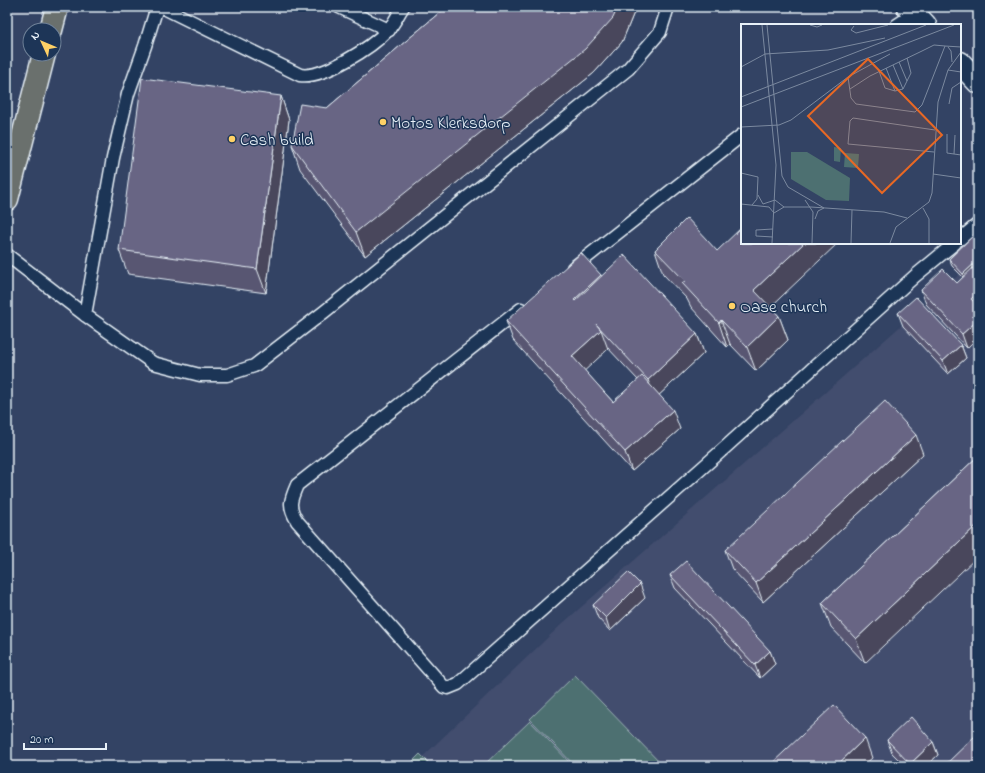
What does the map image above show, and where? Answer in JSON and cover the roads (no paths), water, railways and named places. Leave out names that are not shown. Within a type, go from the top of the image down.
[{"type":"highway","points":[[53,22],[57,7]]},
{"type":"highway","points":[[7,199],[42,62]]},
{"type":"street","points":[[961,64],[978,82]]},
{"type":"lane","points":[[85,315],[113,158],[128,94],[157,7]]},
{"type":"lane","points":[[162,7],[300,76],[310,76],[319,73],[355,56],[389,30],[403,7]]},
{"type":"lane","points":[[339,7],[389,30]]},
{"type":"lane","points":[[7,255],[85,315],[153,363],[200,375],[227,375],[254,366],[628,69],[660,32],[668,7]]},
{"type":"lane","points":[[566,273],[741,136]]},
{"type":"lane","points":[[961,238],[978,224]]},
{"type":"lane","points":[[529,303],[297,485],[290,504],[297,521],[444,687],[448,688],[458,684],[719,453],[915,276],[954,244]]},
{"type":"place","name":"Motos Klerksdorp","points":[[383,122]]},
{"type":"place","name":"Cash build","points":[[232,139]]},
{"type":"place","name":"Oase church","points":[[732,306]]}]
